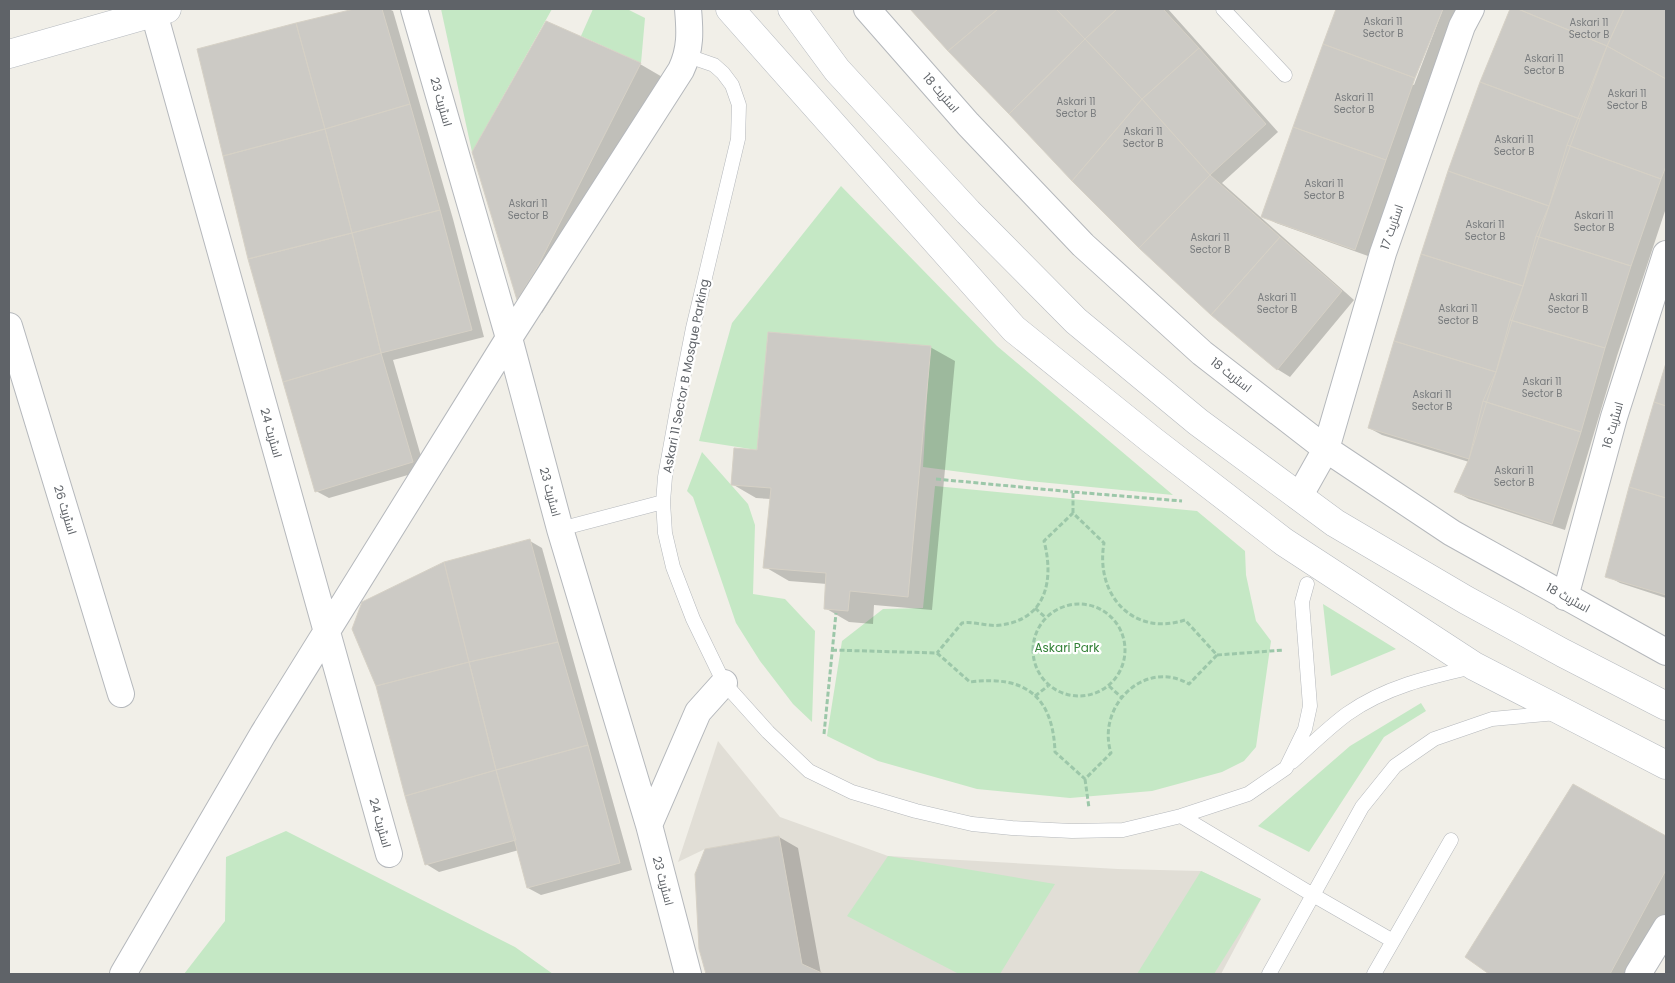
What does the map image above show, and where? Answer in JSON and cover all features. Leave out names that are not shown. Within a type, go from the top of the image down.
[{"type":"street","name":"اسٹریٹ 23","points":[[414,9],[509,338],[560,529],[649,825],[688,974]]},
{"type":"street","points":[[123,974],[264,734],[509,338],[682,70],[688,56],[688,9]]},
{"type":"street","points":[[730,9],[1014,329],[1153,441],[1284,542],[1474,666],[1666,766]]},
{"type":"street","points":[[792,9],[836,70],[968,212],[1076,321],[1198,422],[1335,523],[1466,600],[1666,706]]},
{"type":"street","name":"اسٹریٹ 18","points":[[867,9],[968,124],[1083,245],[1202,353],[1326,449],[1452,533],[1666,652]]},
{"type":"street","name":"اسٹریٹ 17","points":[[1299,497],[1326,449],[1383,253],[1462,26],[1471,9]]},
{"type":"street","points":[[9,54],[161,11]]},
{"type":"street","name":"اسٹریٹ 24","points":[[161,11],[327,634],[389,854]]},
{"type":"street","name":"اسٹریٹ 16","points":[[1565,597],[1614,417],[1666,254]]},
{"type":"street","name":"اسٹریٹ 26","points":[[9,326],[121,694]]},
{"type":"street","points":[[649,825],[698,712],[724,683]]},
{"type":"street","points":[[1638,974],[1666,928]]},
{"type":"lane","points":[[1223,9],[1285,75]]},
{"type":"lane","name":"Askari 11 Sector B Mosque Parking","points":[[688,56],[714,65],[732,85],[739,105],[738,139],[693,328],[669,458],[663,502],[665,532],[673,567],[693,618],[724,683],[768,732],[809,771],[852,792],[972,824],[1021,828],[1123,830],[1181,816],[1248,794],[1286,768],[1305,729],[1310,706],[1302,602],[1307,584]]},
{"type":"lane","points":[[560,529],[663,502]]},
{"type":"lane","points":[[1286,768],[1347,714],[1386,692],[1428,677],[1474,666]]},
{"type":"lane","points":[[1269,974],[1362,807],[1396,766],[1434,739],[1492,719],[1566,713]]},
{"type":"lane","points":[[1181,816],[1392,941]]},
{"type":"lane","points":[[1374,974],[1451,840]]},
{"type":"path","points":[[936,479],[1180,502],[1188,497]]},
{"type":"path","points":[[1073,492],[1073,513],[1104,543],[1101,565],[1104,580],[1113,598],[1124,610],[1149,623],[1168,624],[1185,620],[1217,655]]},
{"type":"path","points":[[937,653],[962,623],[1001,626],[1016,622],[1035,608],[1046,591],[1049,575],[1049,561],[1044,541],[1073,513]]},
{"type":"path","points":[[1079,603],[1098,607],[1113,618],[1123,634],[1126,652],[1121,671],[1109,686],[1095,694],[1079,697],[1062,694],[1048,686],[1036,671],[1032,652],[1035,633],[1046,617],[1061,607],[1079,603]]},
{"type":"path","points":[[1035,608],[1046,617]]},
{"type":"path","points":[[824,734],[836,613]]},
{"type":"path","points":[[1085,779],[1111,753],[1107,734],[1109,720],[1121,696],[1130,689],[1152,679],[1179,678],[1189,684],[1217,655],[1307,649]]},
{"type":"path","points":[[832,650],[937,653],[970,682],[998,680],[1016,683],[1034,696],[1049,714],[1054,728],[1055,752],[1085,779],[1091,830]]},
{"type":"path","points":[[1034,696],[1048,686]]},
{"type":"path","points":[[1109,686],[1121,696]]},
{"type":"shaded area","points":[[718,741],[780,817],[888,856],[1118,869],[1201,871],[1261,899],[1221,974],[821,974],[802,964],[779,836],[705,849],[678,862]]},
{"type":"green space","points":[[441,9],[552,9],[472,152]]},
{"type":"green space","points":[[593,9],[627,9],[645,18],[641,63],[581,36]]},
{"type":"green space","points":[[841,186],[997,346],[1173,495],[1029,481],[923,467],[930,346],[768,332],[757,450],[699,441],[732,323]]},
{"type":"green space","points":[[702,452],[748,504],[755,525],[753,594],[785,599],[815,631],[812,722],[793,704],[760,661],[736,623],[693,497],[687,491]]},
{"type":"green space","name":"Askari Park","points":[[935,486],[1197,511],[1245,551],[1246,575],[1256,621],[1271,641],[1256,747],[1244,761],[1222,772],[1152,791],[1070,798],[977,789],[878,761],[827,736],[842,641],[883,609],[923,608]]},
{"type":"green space","points":[[1323,604],[1396,649],[1331,676]]},
{"type":"green space","points":[[1421,703],[1426,711],[1384,737],[1309,852],[1258,826],[1350,746]]},
{"type":"green space","points":[[286,831],[515,947],[553,974],[184,974],[225,921],[226,857]]},
{"type":"green space","points":[[888,856],[1055,884],[1000,974],[959,974],[847,916]]},
{"type":"green space","points":[[1201,871],[1261,899],[1214,974],[1137,974]]},
{"type":"building","points":[[354,9],[382,9],[410,104],[325,129],[296,23]]},
{"type":"building","points":[[910,9],[998,9],[948,51]]},
{"type":"building","points":[[998,9],[1056,9],[1085,39],[1009,114],[948,51]]},
{"type":"building","points":[[1056,9],[1117,9],[1085,39]]},
{"type":"building","points":[[1117,9],[1163,9],[1199,48],[1142,99],[1085,39]]},
{"type":"building","points":[[1336,9],[1443,9],[1415,78],[1323,44]]},
{"type":"building","points":[[1510,9],[1518,9],[1607,46],[1580,119],[1480,82]]},
{"type":"building","points":[[1518,9],[1624,9],[1607,46]]},
{"type":"building","points":[[1624,9],[1666,9],[1666,79],[1607,46]]},
{"type":"building","points":[[546,21],[641,63],[538,266],[517,300],[472,152]]},
{"type":"building","points":[[296,23],[325,129],[223,156],[197,49]]},
{"type":"building","points":[[1085,39],[1142,99],[1072,181],[1009,114]]},
{"type":"building","points":[[1323,44],[1415,78],[1386,160],[1293,127]]},
{"type":"building","points":[[1607,46],[1666,79],[1666,166],[1661,179],[1567,145]]},
{"type":"building","points":[[1199,48],[1266,124],[1210,175],[1142,99]]},
{"type":"building","points":[[1480,82],[1580,119],[1549,206],[1448,171]]},
{"type":"building","points":[[1142,99],[1210,175],[1139,248],[1072,181]]},
{"type":"building","points":[[410,104],[440,210],[352,233],[325,129]]},
{"type":"building","points":[[1293,127],[1386,160],[1355,250],[1261,217]]},
{"type":"building","points":[[325,129],[352,233],[248,259],[223,156]]},
{"type":"building","points":[[1567,145],[1661,179],[1631,266],[1536,236],[1549,206]]},
{"type":"building","points":[[1448,171],[1549,206],[1523,286],[1421,254]]},
{"type":"building","points":[[1210,175],[1280,237],[1211,315],[1139,248]]},
{"type":"building","points":[[440,210],[472,330],[381,353],[352,233]]},
{"type":"building","points":[[352,233],[381,353],[283,382],[248,259]]},
{"type":"building","points":[[1536,236],[1631,266],[1605,348],[1510,320],[1523,286]]},
{"type":"building","points":[[1280,237],[1342,291],[1277,370],[1211,315]]},
{"type":"building","points":[[1421,254],[1523,286],[1496,372],[1394,341]]},
{"type":"building","points":[[1510,320],[1605,348],[1581,432],[1483,401],[1496,372]]},
{"type":"building","points":[[768,332],[931,346],[908,597],[850,591],[848,611],[824,609],[826,573],[763,568],[771,488],[731,485],[734,448],[757,450]]},
{"type":"building","points":[[1394,341],[1496,372],[1469,459],[1368,428]]},
{"type":"building","points":[[381,353],[413,462],[315,492],[283,382]]},
{"type":"building","points":[[1666,363],[1666,406],[1654,402]]},
{"type":"building","points":[[1483,401],[1581,432],[1552,524],[1454,492],[1469,459]]},
{"type":"building","points":[[1654,402],[1666,406],[1666,498],[1629,487]]},
{"type":"building","points":[[1629,487],[1666,498],[1666,595],[1605,577]]},
{"type":"building","points":[[530,539],[558,642],[469,662],[444,562]]},
{"type":"building","points":[[444,562],[469,662],[376,686],[352,629],[362,602]]},
{"type":"building","points":[[558,642],[588,745],[496,770],[469,662]]},
{"type":"building","points":[[469,662],[496,770],[405,796],[376,686]]},
{"type":"building","points":[[588,745],[620,863],[527,888],[496,770]]},
{"type":"building","points":[[496,770],[516,840],[425,865],[405,796]]},
{"type":"building","points":[[1573,784],[1666,836],[1666,870],[1610,974],[1489,974],[1465,957]]},
{"type":"building","points":[[779,836],[802,964],[824,974],[706,974],[699,949],[695,874],[705,849]]}]
